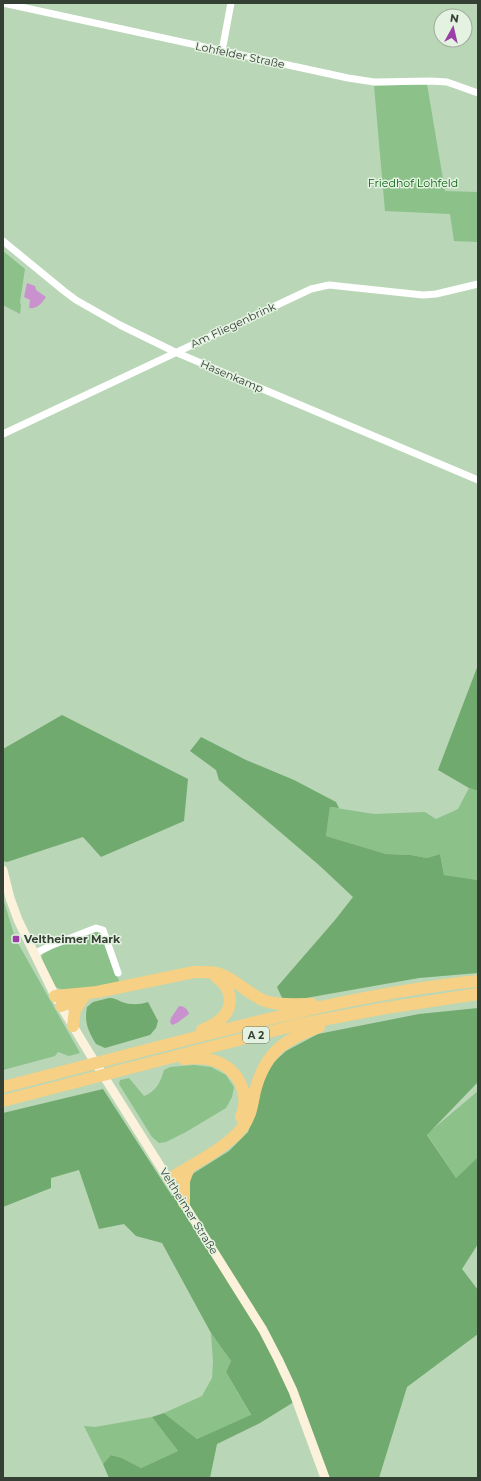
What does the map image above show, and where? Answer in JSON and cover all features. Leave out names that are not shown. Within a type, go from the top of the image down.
[{"type":"highway","points":[[58,1001],[194,972],[215,973],[224,976],[265,1001],[281,1004],[337,1003]]},
{"type":"highway","points":[[165,1045],[214,1025],[222,1018],[230,1004],[229,992],[223,982],[215,976],[194,972]]},
{"type":"highway","name":"A 2","points":[[3,1087],[241,1025],[337,1003],[414,989],[478,980]]},
{"type":"highway","points":[[58,1001],[83,998],[97,992]]},
{"type":"highway","name":"A 2","points":[[3,1101],[282,1029],[424,1001],[478,994]]},
{"type":"highway","points":[[72,1026],[75,1010],[83,998]]},
{"type":"highway","points":[[167,1176],[190,1167],[224,1145],[236,1135],[248,1118],[264,1067],[279,1047],[303,1033],[348,1015]]},
{"type":"highway","points":[[164,1059],[196,1058],[214,1060],[226,1066],[240,1081],[245,1106],[238,1122],[220,1140],[167,1176]]},
{"type":"highway","points":[[184,1203],[185,1177],[190,1167]]},
{"type":"main road","name":"Veltheimer Straße","points":[[3,870],[10,898],[18,920],[72,1026],[263,1330],[293,1391],[325,1478]]},
{"type":"street","name":"Lohfelder Straße","points":[[3,3],[348,78],[374,82],[447,82],[478,93]]},
{"type":"street","points":[[222,51],[231,3]]},
{"type":"street","name":"Hasenkamp","points":[[3,241],[76,300],[120,325],[176,352],[478,480]]},
{"type":"street","name":"Am Fliegenbrink","points":[[3,434],[311,289],[329,285],[423,295],[436,294],[478,284]]},
{"type":"street","points":[[34,954],[56,943],[96,928],[100,928],[103,930],[118,974]]},
{"type":"green space","name":"Friedhof Lohfeld","points":[[427,84],[445,191],[478,192],[478,242],[454,241],[450,214],[385,211],[374,86]]},
{"type":"green space","points":[[3,251],[25,269],[20,302],[20,314],[3,305]]},
{"type":"green space","points":[[478,665],[478,791],[469,788],[438,770]]},
{"type":"green space","points":[[62,715],[188,779],[184,821],[101,857],[83,837],[7,862],[3,861],[3,749]]},
{"type":"green space","points":[[201,737],[246,760],[294,780],[336,802],[339,808],[330,807],[326,836],[386,854],[411,855],[427,858],[440,854],[444,875],[478,880],[478,973],[419,978],[306,998],[283,1000],[277,987],[353,897],[320,866],[219,780],[216,770],[190,751]]},
{"type":"green space","points":[[469,788],[478,791],[478,880],[444,875],[440,854],[427,858],[411,855],[386,854],[326,836],[330,807],[374,814],[425,812],[436,819],[458,809]]},
{"type":"green space","points":[[3,898],[15,938],[80,1053],[69,1056],[58,1052],[55,1056],[3,1070]]},
{"type":"green space","points":[[93,931],[101,933],[120,983],[78,990],[69,990],[56,987],[41,959],[43,952]]},
{"type":"green space","points":[[109,998],[131,1004],[148,1002],[158,1021],[156,1028],[150,1035],[105,1048],[96,1044],[87,1026],[87,1007],[93,1002]]},
{"type":"green space","points":[[478,1008],[478,1082],[427,1135],[456,1178],[478,1157],[478,1244],[462,1269],[478,1290],[478,1334],[407,1387],[379,1478],[330,1478],[309,1423],[297,1400],[260,1423],[217,1444],[210,1478],[109,1478],[103,1464],[111,1455],[122,1458],[141,1468],[178,1451],[152,1417],[164,1413],[197,1439],[251,1415],[226,1372],[231,1361],[211,1333],[162,1243],[136,1236],[124,1224],[99,1229],[79,1170],[51,1178],[51,1188],[3,1207],[3,1113],[103,1089],[172,1196],[190,1184],[190,1178],[194,1173],[229,1151],[248,1132],[256,1112],[263,1081],[274,1062],[286,1051],[318,1034],[419,1014]]},
{"type":"green space","points":[[194,1065],[211,1067],[226,1075],[234,1087],[232,1097],[226,1108],[186,1132],[166,1142],[159,1143],[152,1137],[119,1084],[120,1080],[129,1078],[144,1096],[155,1089],[164,1070],[170,1067]]},
{"type":"green space","points":[[478,1091],[478,1157],[456,1178],[427,1134]]},
{"type":"green space","points":[[211,1333],[231,1361],[226,1372],[251,1416],[197,1439],[164,1413],[202,1396],[212,1378],[213,1362]]},
{"type":"green space","points":[[152,1417],[178,1451],[141,1468],[122,1458],[111,1455],[103,1464],[84,1426],[95,1427]]},
{"type":"shaded area","points":[[27,283],[35,286],[36,290],[46,297],[41,304],[34,308],[29,308],[30,300],[24,297]]},
{"type":"shaded area","points":[[179,1006],[186,1008],[189,1014],[172,1025],[170,1022],[171,1018]]},
{"type":"place","name":"Veltheimer Mark","points":[[16,939]]}]
